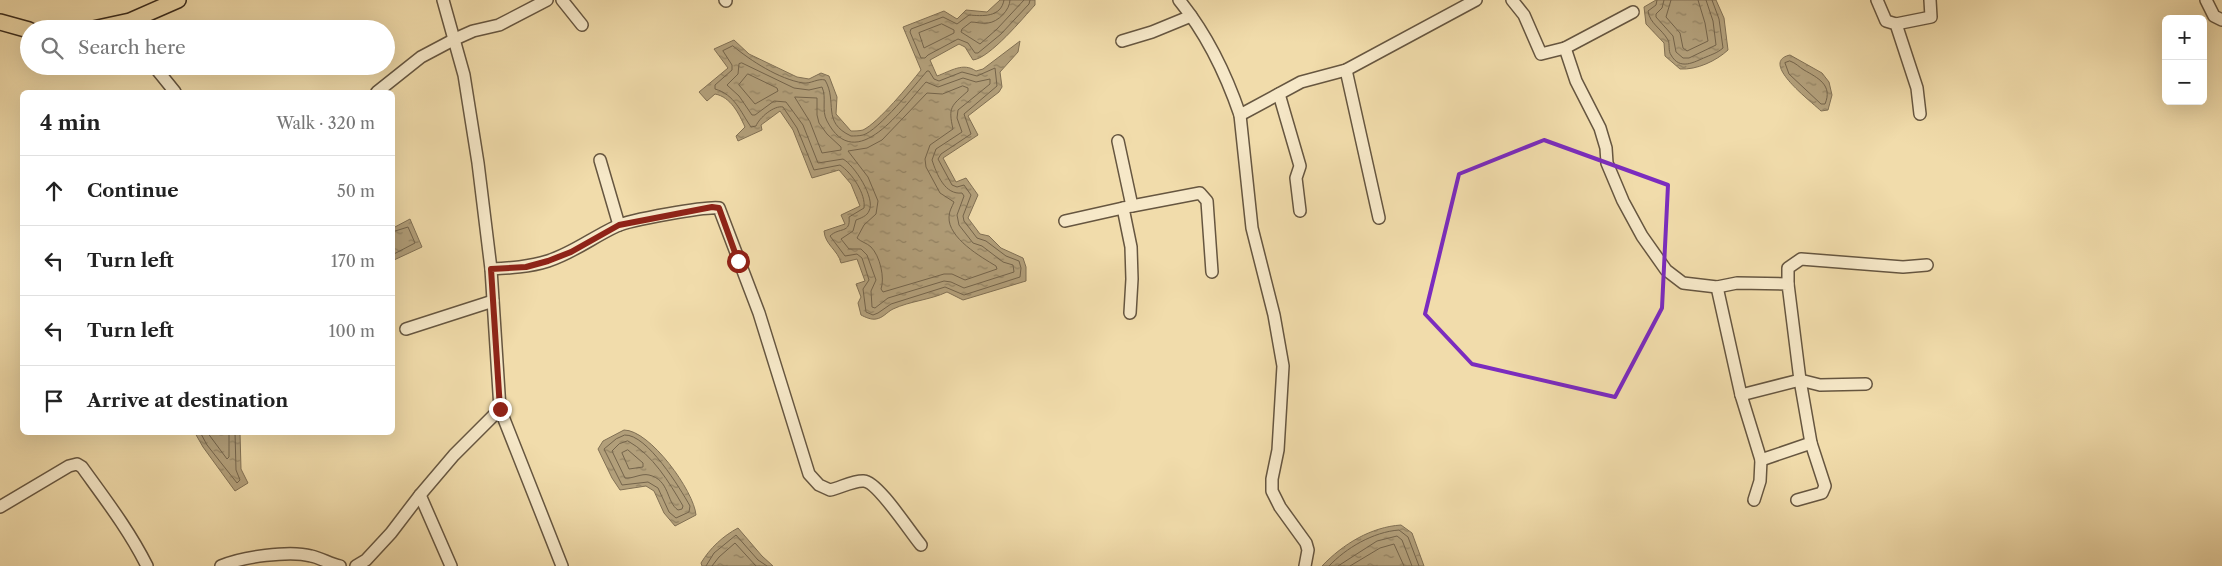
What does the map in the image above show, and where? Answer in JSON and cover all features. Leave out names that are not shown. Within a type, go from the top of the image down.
[{"type":"main road","points":[[141,20],[178,0]]},
{"type":"main road","points":[[0,22],[20,28]]},
{"type":"street","points":[[443,0],[464,75],[473,134],[491,269],[500,409],[562,566]]},
{"type":"street","points":[[380,90],[421,57],[455,38],[473,31],[499,25],[547,0]]},
{"type":"street","points":[[562,0],[582,25]]},
{"type":"street","points":[[1178,0],[1191,16],[1207,42],[1234,97],[1240,115],[1252,228],[1274,315],[1283,366],[1278,450],[1272,479],[1272,491],[1280,507],[1306,543],[1308,550],[1305,566]]},
{"type":"street","points":[[1240,115],[1301,82],[1346,70],[1476,0]]},
{"type":"street","points":[[1512,0],[1524,15],[1541,54],[1565,48],[1633,12]]},
{"type":"street","points":[[1877,0],[1886,21],[1896,24],[1931,17],[1930,0]]},
{"type":"street","points":[[2206,0],[2214,16],[2222,20]]},
{"type":"street","points":[[1122,41],[1152,32],[1191,16]]},
{"type":"street","points":[[1896,24],[1917,88],[1920,114]]},
{"type":"street","points":[[1565,48],[1576,82],[1600,128],[1606,148],[1607,163],[1624,201],[1642,236],[1666,270],[1683,283],[1717,287],[1737,284],[1788,284]]},
{"type":"street","points":[[1346,70],[1379,218]]},
{"type":"street","points":[[161,75],[172,90]]},
{"type":"street","points":[[1279,94],[1300,166],[1296,178],[1300,211]]},
{"type":"street","points":[[1118,141],[1128,207],[1131,247],[1130,313]]},
{"type":"street","points":[[600,160],[619,225]]},
{"type":"street","points":[[1065,221],[1200,193],[1207,200],[1212,272]]},
{"type":"street","points":[[491,269],[526,267],[548,261],[571,252],[619,225],[698,209],[719,208],[765,330],[809,474],[819,485],[830,490],[863,481],[875,486],[921,545]]},
{"type":"street","points":[[1797,500],[1822,493],[1825,486],[1811,443],[1800,380],[1788,284],[1788,268],[1801,259],[1903,267],[1927,265]]},
{"type":"street","points":[[1717,287],[1741,395],[1761,460],[1760,481],[1754,500]]},
{"type":"street","points":[[406,329],[493,301]]},
{"type":"street","points":[[1741,395],[1800,380],[1820,385],[1866,384]]},
{"type":"street","points":[[356,566],[366,560],[391,534],[420,495],[454,455],[500,409]]},
{"type":"street","points":[[1761,460],[1811,443]]},
{"type":"street","points":[[0,507],[69,466],[77,464],[82,467],[111,507],[136,545],[147,566]]},
{"type":"street","points":[[420,495],[450,566]]},
{"type":"street","points":[[221,566],[244,563],[292,552],[312,556],[336,565]]},
{"type":"highlighted area","points":[[1544,140],[1668,185],[1662,308],[1615,397],[1472,364],[1425,314],[1459,174]]},
{"type":"water","points":[[1000,0],[1035,0],[1035,5],[1006,37],[980,58],[973,60],[965,47],[959,44],[930,60],[937,76],[962,67],[971,68],[976,71],[983,69],[1020,41],[1018,52],[1000,72],[1002,87],[999,92],[968,116],[978,135],[943,158],[956,182],[966,178],[978,195],[968,218],[980,234],[989,236],[1001,248],[1023,258],[1026,267],[1026,281],[963,300],[947,292],[900,306],[878,318],[872,319],[861,315],[858,303],[861,297],[856,284],[865,281],[857,259],[841,263],[827,240],[824,231],[845,224],[841,215],[860,206],[851,184],[839,170],[812,178],[793,130],[780,111],[761,125],[762,130],[738,141],[736,136],[745,127],[734,107],[726,99],[715,94],[707,101],[699,92],[728,68],[714,49],[734,40],[749,54],[797,77],[809,79],[821,73],[829,76],[837,97],[836,114],[851,131],[863,130],[885,112],[921,70],[903,27],[944,11],[957,19],[966,10],[987,12]]},
{"type":"water","points":[[1656,0],[1716,0],[1724,18],[1728,50],[1706,64],[1680,69],[1665,56],[1664,43],[1646,24],[1644,7]]},
{"type":"water","points":[[1790,55],[1822,73],[1829,82],[1832,95],[1828,110],[1821,111],[1783,73],[1780,65],[1782,59]]},
{"type":"water","points":[[410,219],[422,247],[395,260],[395,227]]},
{"type":"water","points":[[624,430],[646,440],[658,451],[688,492],[696,515],[675,526],[664,513],[654,491],[646,486],[620,490],[598,449],[603,441]]},
{"type":"water","points":[[196,435],[240,435],[241,469],[248,483],[235,491]]},
{"type":"water","points":[[1401,525],[1412,533],[1424,566],[1322,566],[1358,538],[1379,529]]},
{"type":"water","points":[[738,528],[773,566],[702,566],[701,563],[713,547]]},
{"type":"route","points":[[500,409],[490,281],[491,269],[526,267],[548,261],[571,252],[619,225],[712,207],[719,208],[738,261]]}]
